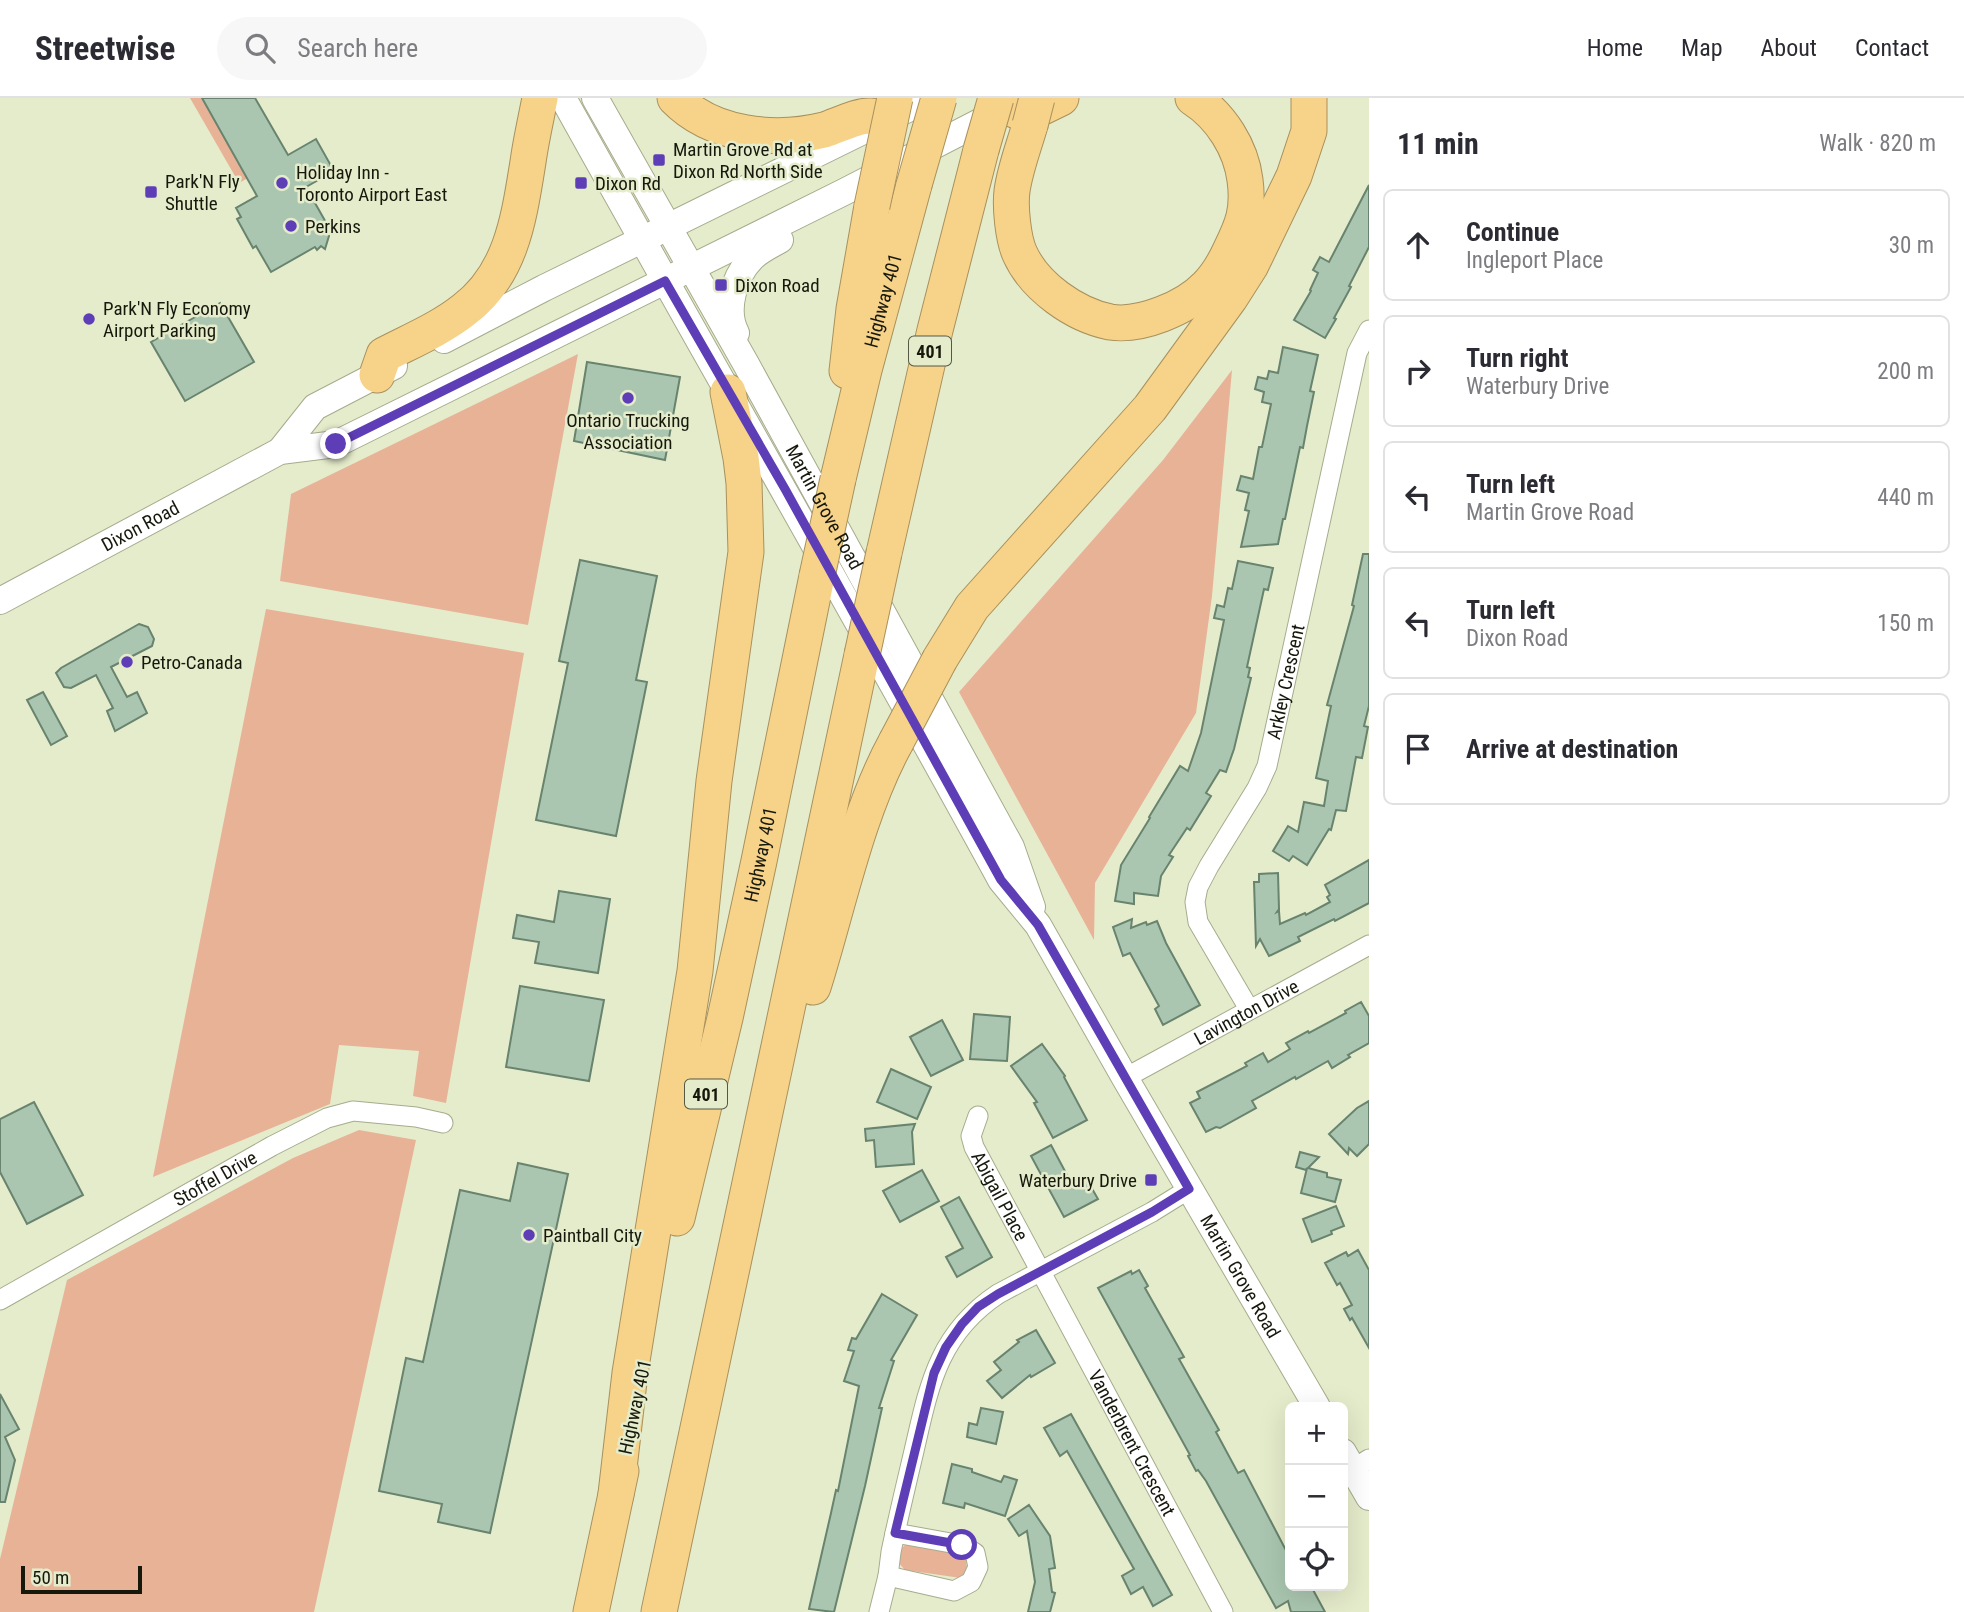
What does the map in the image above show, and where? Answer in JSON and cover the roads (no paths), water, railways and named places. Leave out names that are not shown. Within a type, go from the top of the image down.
[{"type":"highway","points":[[377,375],[384,355],[463,311],[483,294],[496,276],[512,244],[518,222],[540,98]]},
{"type":"highway","points":[[675,98],[684,107],[712,122],[739,131],[772,136],[828,129],[891,109]]},
{"type":"highway","name":"Highway 401","points":[[591,1612],[682,1192],[733,978],[838,479],[864,370],[939,98]]},
{"type":"highway","points":[[1020,105],[1026,116],[1061,98]]},
{"type":"highway","points":[[1020,105],[1012,192],[1013,223],[1020,254],[1040,283],[1078,312],[1112,322],[1144,321],[1179,306],[1205,288],[1221,269],[1245,219],[1244,173],[1234,144],[1223,126],[1192,98]]},
{"type":"highway","points":[[768,1101],[811,994],[870,802],[885,763],[940,659],[972,607],[1150,408],[1230,298],[1251,265],[1294,176],[1309,131],[1309,98]]},
{"type":"highway","name":"401","points":[[659,1612],[862,655],[935,330],[981,150],[1020,105]]},
{"type":"highway","points":[[838,479],[849,345],[859,276],[858,199],[891,109]]},
{"type":"highway","points":[[616,1494],[630,1373],[695,971],[714,781],[746,552],[737,378]]},
{"type":"main road","name":"Martin Grove Road","points":[[564,98],[665,281],[737,378]]},
{"type":"main road","name":"Martin Grove Road","points":[[595,98],[692,268],[737,378],[805,526],[1001,880],[1038,925],[1314,1402]]},
{"type":"main road","name":"Dixon Road","points":[[280,451],[315,407],[544,288],[669,227],[891,109],[930,98]]},
{"type":"main road","name":"Dixon Road","points":[[0,601],[280,451],[336,444],[692,268],[858,199],[1020,105]]},
{"type":"main road","points":[[737,378],[747,354],[731,323],[732,296],[740,275],[753,256],[858,199]]},
{"type":"main road","points":[[1355,1460],[1369,1497]]},
{"type":"street","name":"Arkley Crescent","points":[[1249,1009],[1198,922],[1195,902],[1198,887],[1209,866],[1257,788],[1267,765],[1357,353],[1369,330]]},
{"type":"street","name":"Lavington Drive","points":[[1125,1078],[1369,945]]},
{"type":"street","name":"Stoffel Drive","points":[[0,1300],[272,1146],[327,1118],[353,1111],[416,1117],[443,1123]]},
{"type":"street","name":"Abigail Place","points":[[978,1116],[971,1136],[974,1147],[1042,1272]]},
{"type":"street","points":[[879,1612],[926,1399],[946,1347],[962,1324],[978,1307],[998,1294],[1189,1189]]},
{"type":"street","name":"Vanderbrent Crescent","points":[[1042,1272],[1223,1612]]},
{"type":"street","points":[[888,1576],[954,1591],[971,1582],[978,1567],[975,1553],[962,1545],[895,1533]]},
{"type":"place","name":"Martin Grove Rd at Dixon Rd North Side","points":[[659,160]]},
{"type":"place","name":"Holiday Inn - Toronto Airport East","points":[[282,183]]},
{"type":"place","name":"Dixon Rd","points":[[581,183]]},
{"type":"place","name":"Park'N Fly Shuttle","points":[[151,192]]},
{"type":"place","name":"Perkins","points":[[291,226]]},
{"type":"place","name":"Dixon Road","points":[[721,285]]},
{"type":"place","name":"Park'N Fly Economy Airport Parking","points":[[89,319]]},
{"type":"place","name":"Ontario Trucking Association","points":[[628,398]]},
{"type":"place","name":"Petro-Canada","points":[[127,662]]},
{"type":"place","name":"Waterbury Drive","points":[[1151,1180]]},
{"type":"place","name":"Paintball City","points":[[529,1235]]}]
